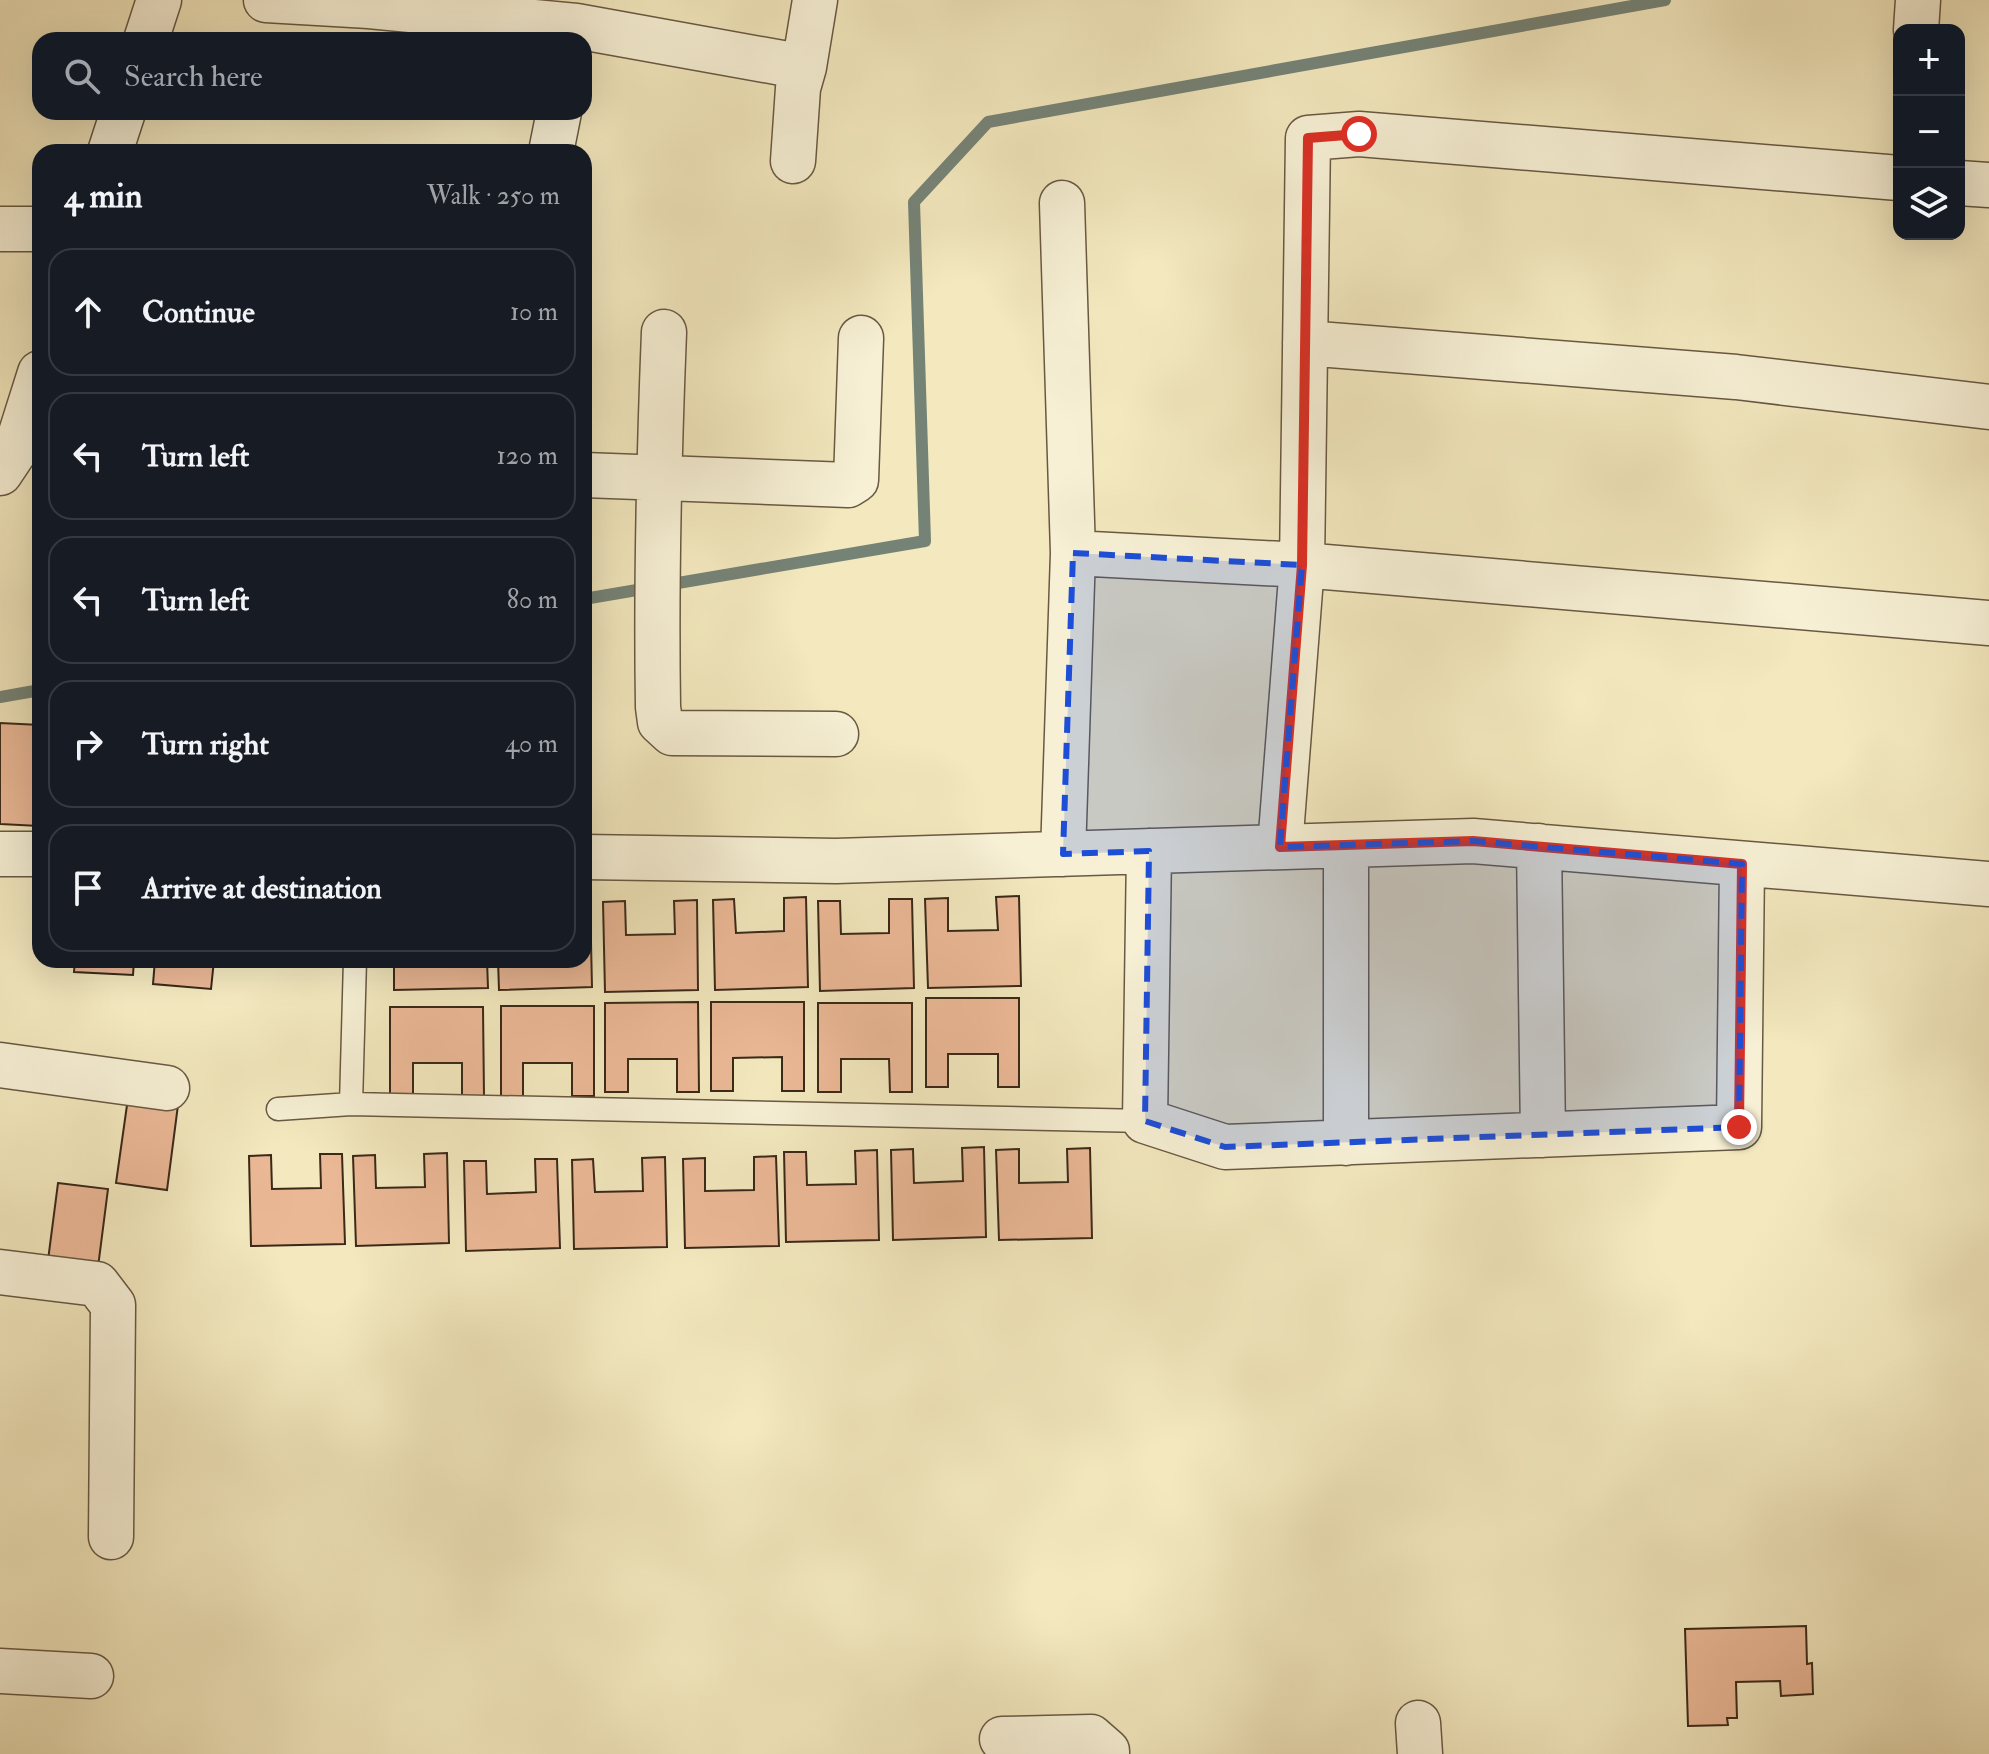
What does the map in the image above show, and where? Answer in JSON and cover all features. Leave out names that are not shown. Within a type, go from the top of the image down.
[{"type":"street","points":[[149,32],[159,0]]},
{"type":"street","points":[[266,0],[370,3],[576,22],[804,67]]},
{"type":"street","points":[[793,161],[798,88],[815,0]]},
{"type":"street","points":[[113,144],[120,120]]},
{"type":"street","points":[[553,144],[557,120]]},
{"type":"street","points":[[1280,847],[1302,565],[1308,138],[1359,134],[1893,178]]},
{"type":"street","points":[[1965,183],[1989,185]]},
{"type":"street","points":[[1062,203],[1073,553],[1063,854]]},
{"type":"street","points":[[0,229],[32,229]]},
{"type":"street","points":[[664,332],[657,570],[660,722],[672,733],[836,734]]},
{"type":"street","points":[[592,475],[848,485],[856,480],[861,338]]},
{"type":"street","points":[[1305,343],[1736,377],[1989,407]]},
{"type":"street","points":[[14,455],[32,398]]},
{"type":"street","points":[[1073,553],[1302,565],[1989,623]]},
{"type":"street","points":[[592,857],[836,861],[1473,841],[1989,884]]},
{"type":"street","points":[[1346,845],[1346,1143]]},
{"type":"street","points":[[1539,846],[1543,1135]]},
{"type":"street","points":[[1149,851],[1145,1121],[1225,1147],[1739,1127],[1742,864]]},
{"type":"street","points":[[0,854],[32,854]]},
{"type":"street","points":[[0,1065],[167,1088]]},
{"type":"street","points":[[0,1272],[97,1284],[113,1305],[111,1537]]},
{"type":"street","points":[[0,1671],[91,1676]]},
{"type":"street","points":[[1002,1739],[1091,1737],[1107,1754]]},
{"type":"lane","points":[[351,1104],[355,968]]},
{"type":"lane","points":[[278,1109],[351,1104],[1145,1121]]},
{"type":"highlighted area","points":[[1073,553],[1302,565],[1280,847],[1473,841],[1742,864],[1739,1127],[1225,1147],[1145,1121],[1149,851],[1063,854]]},
{"type":"building","points":[[0,723],[32,725],[32,826],[0,824]]},
{"type":"building","points":[[1019,896],[1021,986],[928,988],[925,899],[948,898],[948,931],[998,930],[996,897]]},
{"type":"building","points":[[806,897],[808,987],[715,990],[713,900],[734,899],[736,933],[784,931],[784,898]]},
{"type":"building","points":[[889,899],[912,899],[914,988],[820,991],[818,901],[840,901],[841,934],[889,933]]},
{"type":"building","points":[[697,900],[698,990],[605,992],[603,902],[625,901],[626,935],[675,934],[674,901]]},
{"type":"building","points":[[74,968],[133,968],[133,975],[74,972]]},
{"type":"building","points":[[154,968],[213,968],[211,989],[153,984]]},
{"type":"building","points":[[394,968],[487,968],[488,988],[394,990]]},
{"type":"building","points":[[498,968],[592,968],[592,987],[499,990]]},
{"type":"building","points":[[926,998],[1019,998],[1019,1087],[998,1087],[998,1054],[948,1054],[948,1087],[926,1087]]},
{"type":"building","points":[[698,1002],[699,1092],[677,1092],[677,1059],[628,1059],[628,1092],[605,1092],[605,1003]]},
{"type":"building","points":[[711,1002],[804,1002],[804,1091],[782,1091],[782,1057],[733,1058],[733,1091],[711,1091]]},
{"type":"building","points":[[818,1003],[912,1003],[912,1092],[890,1092],[889,1059],[841,1059],[841,1092],[818,1092]]},
{"type":"building","points":[[501,1006],[594,1006],[594,1096],[572,1096],[572,1063],[523,1063],[523,1096],[501,1096]]},
{"type":"building","points":[[390,1007],[483,1007],[484,1096],[462,1096],[462,1063],[413,1063],[413,1096],[390,1096]]},
{"type":"building","points":[[128,1098],[178,1105],[167,1190],[116,1183]]},
{"type":"building","points":[[984,1147],[986,1237],[893,1240],[891,1150],[913,1149],[914,1183],[963,1181],[962,1148]]},
{"type":"building","points":[[1090,1148],[1092,1238],[999,1240],[996,1150],[1019,1149],[1019,1183],[1068,1182],[1067,1149]]},
{"type":"building","points":[[877,1150],[879,1240],[786,1242],[784,1152],[806,1152],[807,1185],[856,1184],[855,1151]]},
{"type":"building","points":[[447,1153],[449,1243],[356,1246],[353,1156],[375,1155],[376,1188],[425,1187],[424,1154]]},
{"type":"building","points":[[320,1154],[342,1154],[345,1244],[251,1246],[249,1156],[271,1155],[272,1189],[321,1188]]},
{"type":"building","points":[[776,1156],[779,1246],[685,1248],[683,1159],[705,1158],[705,1191],[754,1190],[754,1157]]},
{"type":"building","points":[[665,1157],[667,1247],[574,1249],[572,1160],[593,1159],[595,1192],[643,1191],[642,1158]]},
{"type":"building","points":[[535,1159],[557,1159],[560,1248],[466,1251],[464,1161],[486,1161],[487,1194],[536,1192]]},
{"type":"building","points":[[58,1183],[108,1189],[97,1275],[47,1268]]},
{"type":"building","points":[[1806,1626],[1807,1664],[1812,1663],[1813,1694],[1781,1696],[1780,1681],[1736,1682],[1737,1718],[1727,1718],[1728,1725],[1688,1726],[1685,1629]]},
{"type":"waterway","points":[[592,598],[925,541],[914,202],[988,122],[1665,0]]},
{"type":"waterway","points":[[0,697],[32,691]]},
{"type":"route","points":[[1359,134],[1308,138],[1302,565],[1280,847],[1473,841],[1742,864],[1739,1127]]}]
